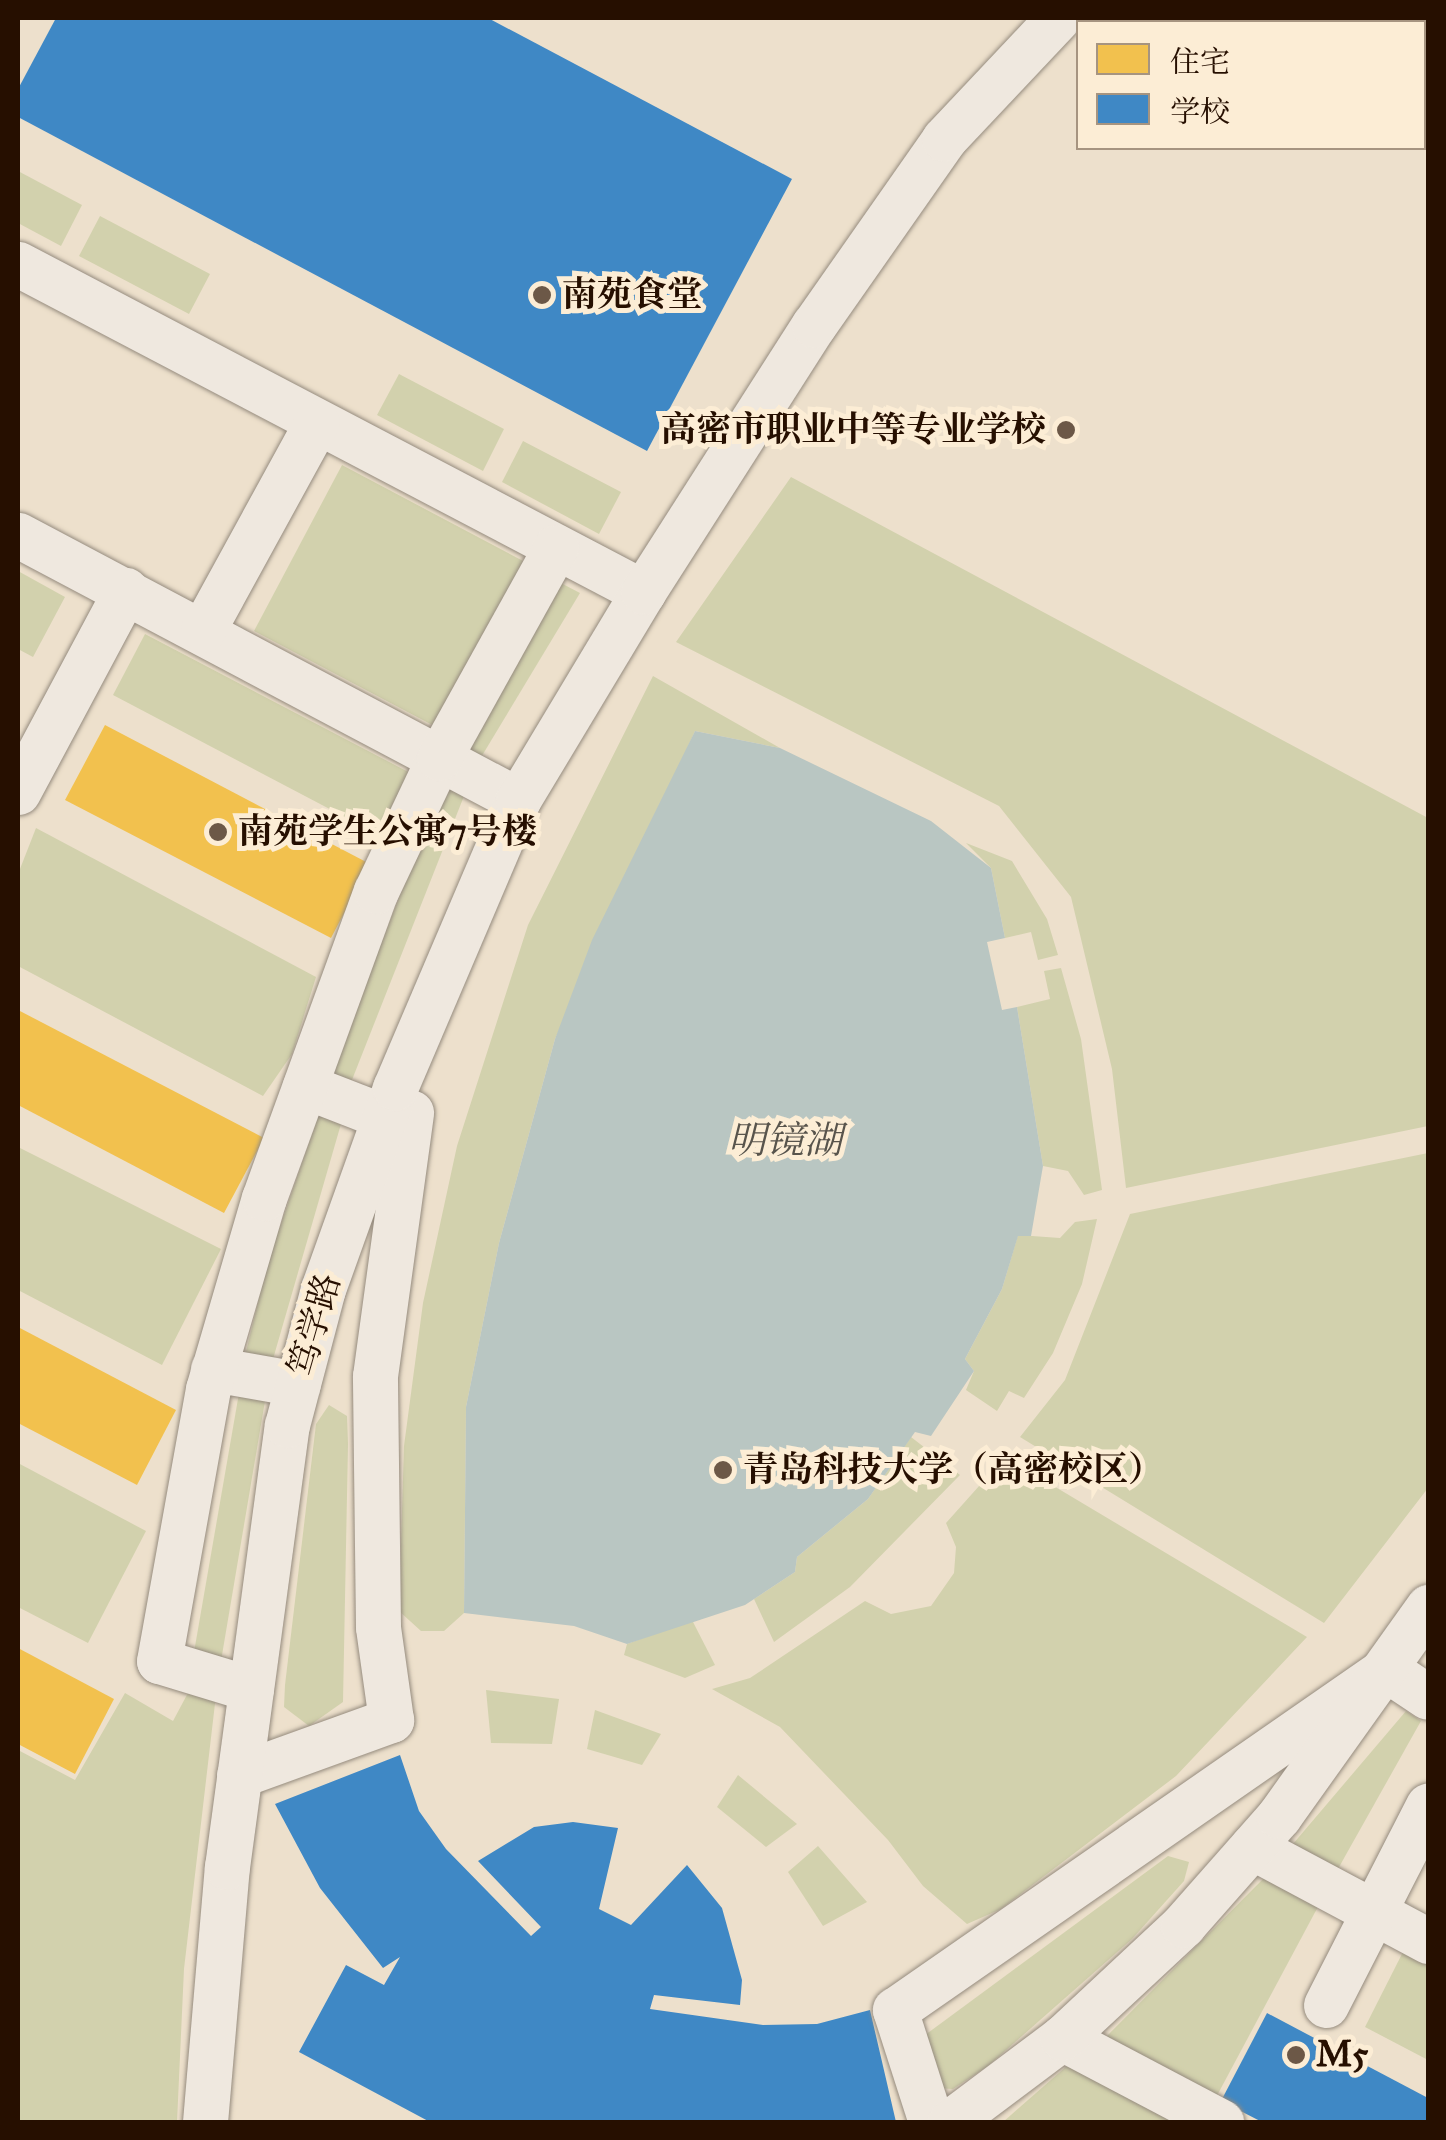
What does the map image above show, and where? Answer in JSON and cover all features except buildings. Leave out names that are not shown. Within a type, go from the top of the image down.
[{"type":"lane","name":"笃学路","points":[[205,2122],[239,1776],[298,1384],[323,1288],[384,1117],[518,800],[643,592],[814,325],[944,139],[1058,18]]},
{"type":"lane","points":[[18,264],[643,592]]},
{"type":"lane","points":[[203,630],[316,422]]},
{"type":"lane","points":[[18,534],[518,800]]},
{"type":"lane","points":[[251,1689],[159,1662],[214,1369],[304,1086],[376,891],[440,758],[556,547]]},
{"type":"lane","points":[[18,792],[126,590]]},
{"type":"lane","points":[[239,1776],[391,1720],[378,1627],[375,1376],[399,1168],[442,979]]},
{"type":"lane","points":[[304,1086],[384,1117]]},
{"type":"lane","points":[[214,1369],[298,1384]]},
{"type":"lane","points":[[950,2122],[1062,2038],[1184,1925],[1252,1847],[1428,1608]]},
{"type":"lane","points":[[1386,1669],[1428,1697]]},
{"type":"lane","points":[[931,2122],[895,2010],[1386,1669]]},
{"type":"lane","points":[[1326,2005],[1428,1806]]},
{"type":"lane","points":[[1252,1847],[1428,1941]]},
{"type":"lane","points":[[1062,2038],[1221,2122]]},
{"type":"green space","points":[[18,171],[82,205],[61,246],[18,223]]},
{"type":"green space","points":[[100,216],[210,274],[189,314],[79,256]]},
{"type":"green space","points":[[399,374],[504,429],[483,471],[377,415]]},
{"type":"green space","points":[[523,441],[621,492],[599,534],[502,482]]},
{"type":"green space","points":[[342,465],[525,562],[438,728],[254,631]]},
{"type":"green space","points":[[791,477],[1428,818],[1428,1126],[1126,1188],[1112,1069],[1071,897],[999,806],[676,642]]},
{"type":"green space","points":[[18,571],[65,597],[33,657],[18,649]]},
{"type":"green space","points":[[555,580],[580,593],[477,764],[455,752]]},
{"type":"green space","points":[[145,634],[414,775],[381,836],[113,695]]},
{"type":"green space","points":[[653,676],[780,748],[695,731],[555,1039],[499,1243],[466,1407],[464,1613],[444,1631],[421,1631],[399,1611],[404,1446],[423,1303],[457,1146],[528,925]]},
{"type":"green space","points":[[444,781],[466,791],[348,1090],[329,1079]]},
{"type":"green space","points":[[36,828],[316,977],[292,1054],[263,1096],[18,966],[18,874]]},
{"type":"green space","points":[[966,843],[1012,861],[1047,919],[1058,955],[1038,960],[1031,932],[1005,938],[991,868]]},
{"type":"green space","points":[[1061,968],[1081,1039],[1102,1190],[1084,1195],[1068,1171],[1043,1166],[1017,1007],[1050,999],[1044,971]]},
{"type":"green space","points":[[320,1111],[343,1117],[271,1366],[245,1356],[268,1261]]},
{"type":"green space","points":[[18,1147],[221,1249],[162,1365],[18,1290]]},
{"type":"green space","points":[[1428,1153],[1428,1488],[1324,1623],[1020,1437],[1065,1380],[1130,1214]]},
{"type":"green space","points":[[1097,1219],[1082,1284],[1053,1353],[1024,1398],[1009,1391],[997,1411],[966,1390],[974,1371],[965,1359],[1002,1289],[1018,1235],[1060,1238],[1075,1222]]},
{"type":"green space","points":[[239,1393],[266,1395],[221,1661],[193,1658]]},
{"type":"green space","points":[[329,1405],[347,1416],[343,1702],[309,1726],[284,1707],[285,1685],[316,1424]]},
{"type":"green space","points":[[911,1437],[960,1475],[850,1587],[774,1642],[754,1599],[795,1572],[797,1557],[868,1499]]},
{"type":"green space","points":[[1005,1457],[1307,1637],[1176,1776],[1001,1909],[967,1924],[923,1886],[888,1840],[780,1727],[712,1689],[750,1678],[865,1601],[891,1614],[931,1606],[954,1573],[956,1547],[946,1523]]},
{"type":"green space","points":[[18,1463],[146,1531],[88,1643],[18,1607]]},
{"type":"green space","points":[[692,1620],[715,1665],[685,1678],[624,1655],[627,1644]]},
{"type":"green space","points":[[486,1690],[559,1699],[552,1744],[491,1743]]},
{"type":"green space","points":[[189,1691],[216,1695],[184,1969],[177,2122],[18,2122],[18,1750],[75,1780],[125,1693],[173,1721]]},
{"type":"green space","points":[[595,1710],[661,1734],[642,1765],[587,1749]]},
{"type":"green space","points":[[1406,1711],[1421,1721],[1334,1876],[1287,1851]]},
{"type":"green space","points":[[738,1775],[797,1824],[766,1847],[717,1807]]},
{"type":"green space","points":[[818,1846],[867,1902],[823,1926],[788,1872]]},
{"type":"green space","points":[[1168,1856],[1189,1862],[1184,1881],[1132,1939],[988,2066],[953,2089],[937,2088],[921,2038]]},
{"type":"green space","points":[[1268,1874],[1320,1903],[1212,2105],[1098,2045]]},
{"type":"green space","points":[[1406,1946],[1428,1958],[1428,2060],[1365,2027]]},
{"type":"green space","points":[[1068,2065],[1183,2122],[1003,2122]]},
{"type":"water","name":"明镜湖","points":[[695,731],[780,748],[931,821],[991,868],[1005,938],[987,942],[1002,1010],[1017,1007],[1043,1166],[1031,1236],[1018,1236],[1002,1289],[965,1359],[974,1371],[931,1436],[915,1432],[868,1499],[797,1557],[795,1572],[745,1605],[627,1644],[574,1626],[464,1613],[466,1407],[499,1243],[555,1039],[592,940]]},
{"type":"place","name":"南苑食堂","points":[[542,295]]},
{"type":"place","name":"高密市职业中等专业学校","points":[[1066,430]]},
{"type":"place","name":"南苑学生公寓7号楼","points":[[218,832]]},
{"type":"place","name":"青岛科技大学（高密校区）","points":[[723,1470]]},
{"type":"place","name":"M5","points":[[1296,2055]]}]
